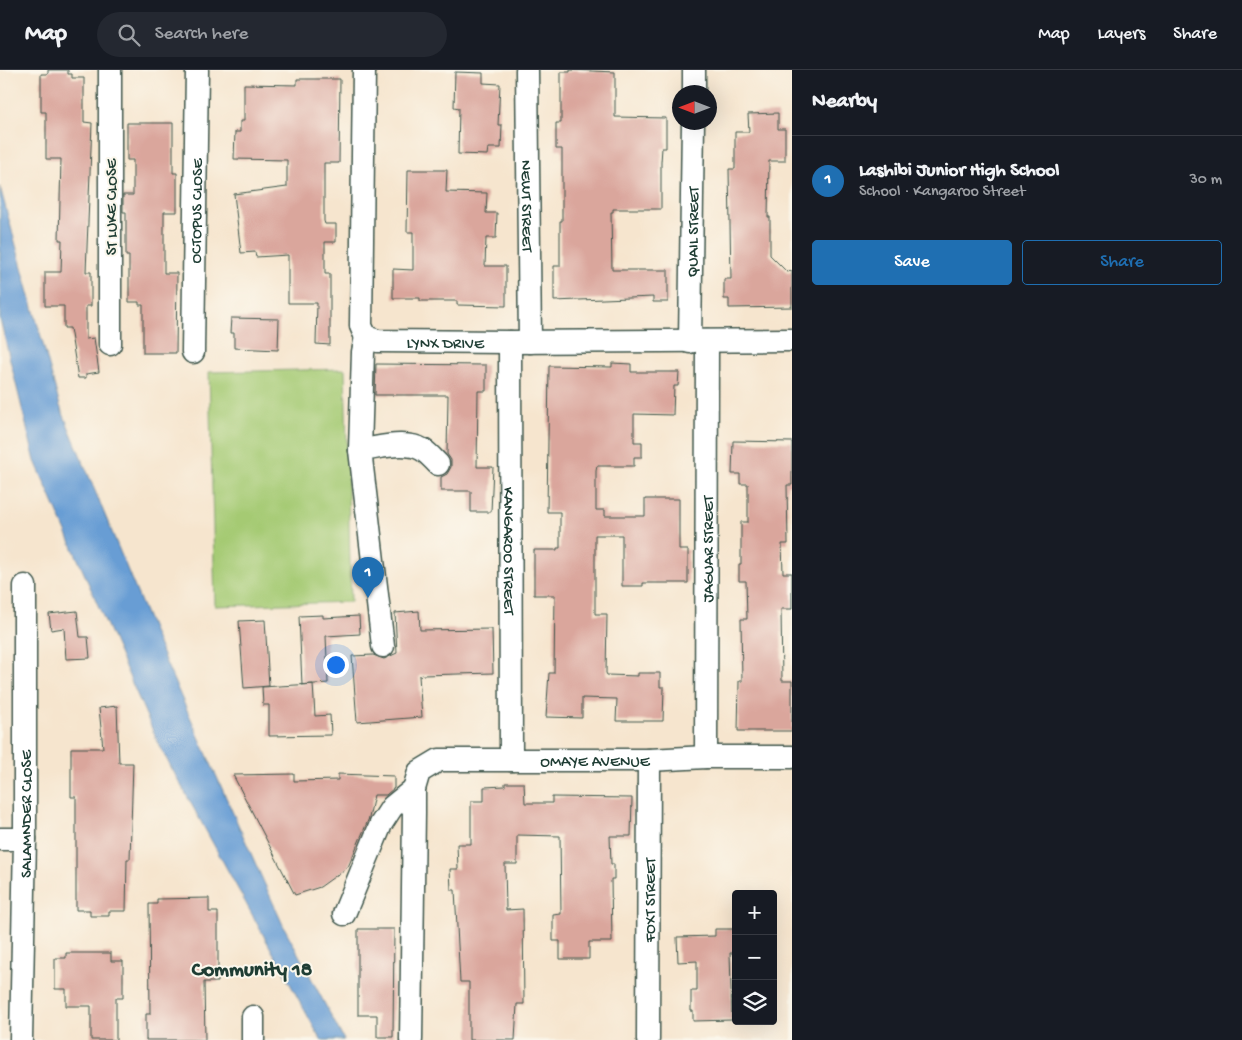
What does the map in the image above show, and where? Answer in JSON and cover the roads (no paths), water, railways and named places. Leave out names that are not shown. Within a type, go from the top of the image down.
[{"type":"street","name":"ST LUKE CLOSE","points":[[110,70],[110,344]]},
{"type":"street","name":"OCTOPUS CLOSE","points":[[193,352],[198,70]]},
{"type":"street","points":[[364,70],[361,326],[366,337],[363,352],[360,450],[383,646]]},
{"type":"street","name":"NEWT STREET","points":[[520,342],[527,70]]},
{"type":"street","points":[[694,70],[694,85]]},
{"type":"street","name":"QUAIL STREET","points":[[693,130],[698,342]]},
{"type":"street","name":"LYNX DRIVE","points":[[366,337],[378,341],[698,342],[792,340]]},
{"type":"street","name":"KANGAROO STREET","points":[[511,760],[520,342]]},
{"type":"street","name":"JAGUAR STREET","points":[[698,342],[706,757]]},
{"type":"street","points":[[360,450],[397,445],[414,447],[423,450],[438,464]]},
{"type":"street","name":"SALAMNDER CLOSE","points":[[21,1040],[25,839],[25,586]]},
{"type":"street","name":"OMAYE AVENUE","points":[[414,789],[419,772],[438,760],[649,760],[706,757],[792,757]]},
{"type":"street","name":"FOXT STREET","points":[[648,1040],[649,760]]},
{"type":"street","points":[[344,914],[381,824],[392,807],[414,789]]},
{"type":"street","points":[[411,1040],[414,789]]},
{"type":"street","points":[[0,839],[25,839]]},
{"type":"street","points":[[253,1017],[253,1040]]},
{"type":"water","points":[[0,187],[60,406],[166,663],[283,925],[344,1040],[321,1040],[160,747],[35,461],[0,319]]},
{"type":"place","name":"Lashibi Junior High School","points":[[368,598]]},
{"type":"district","name":"Community 18","points":[[252,968]]}]
